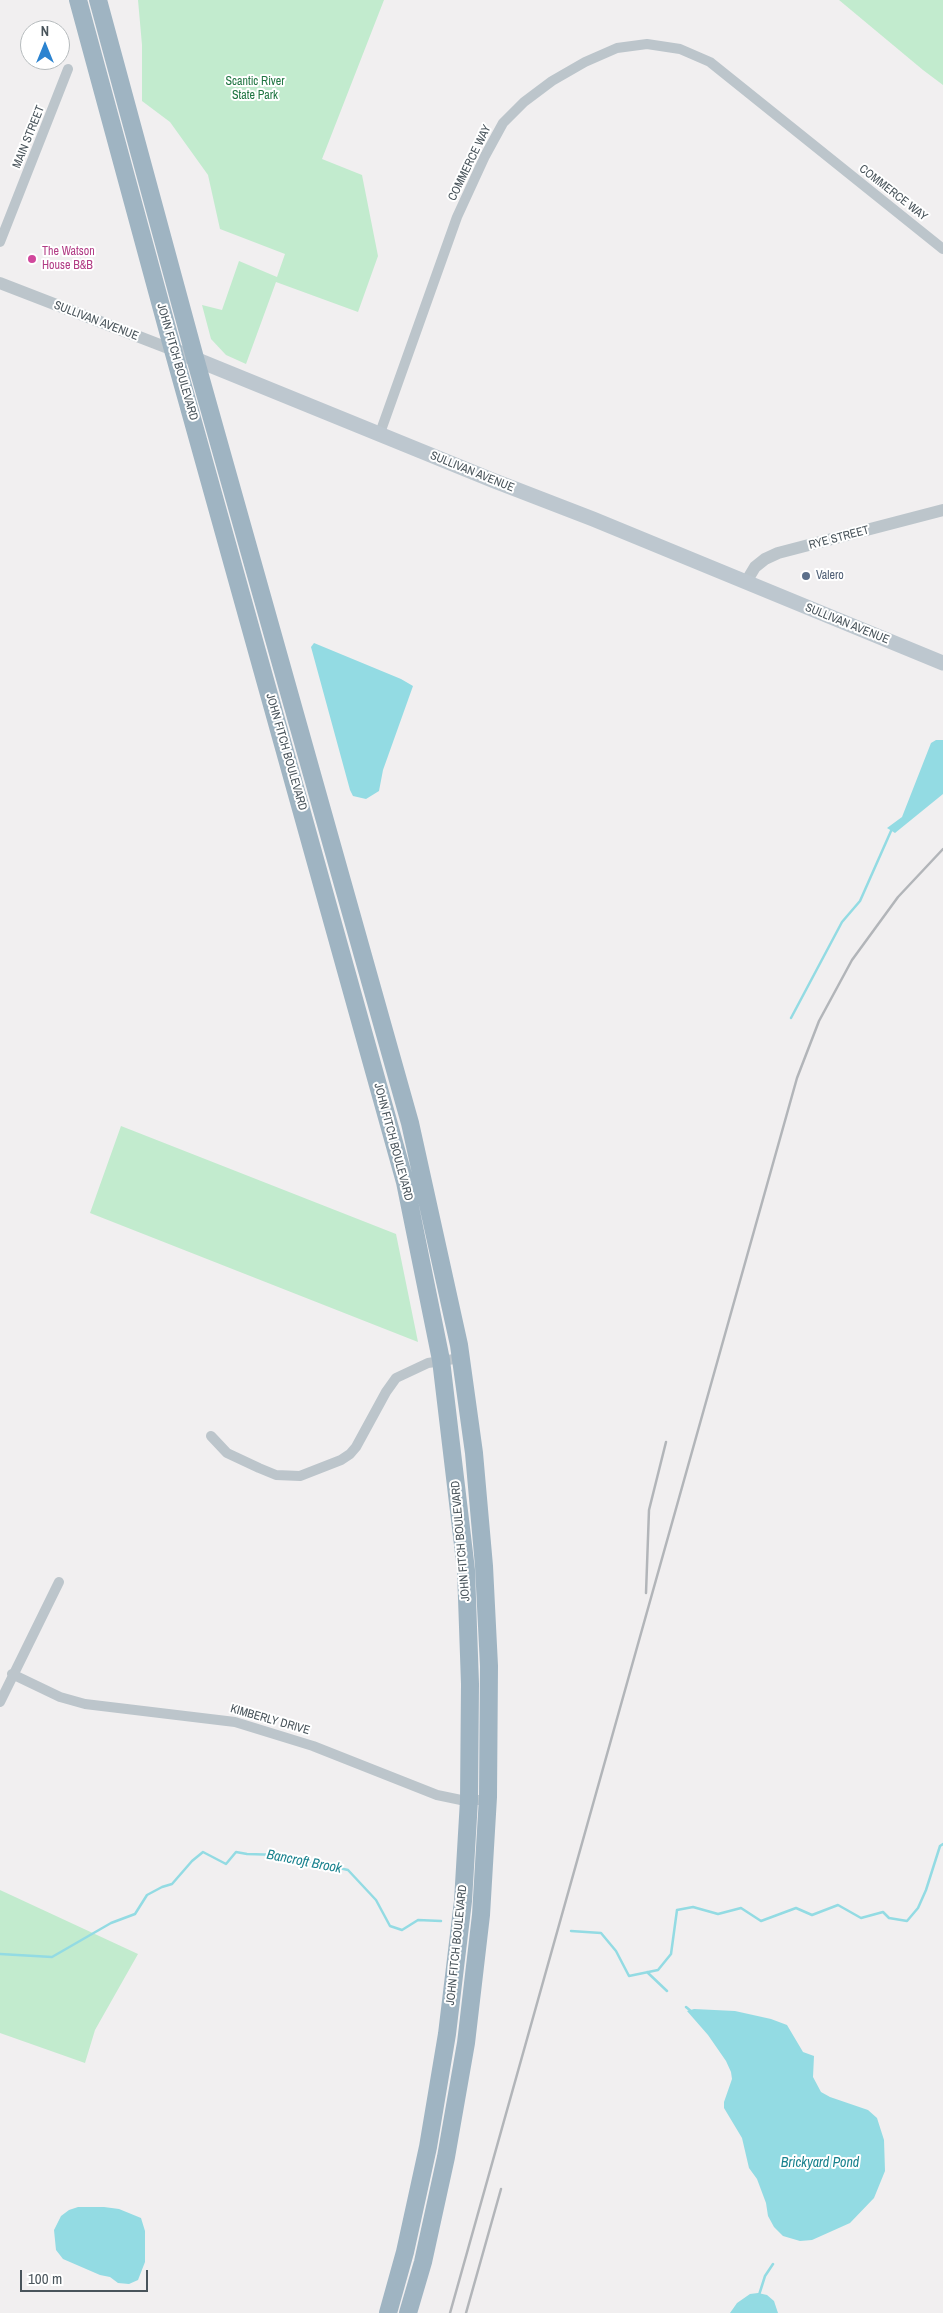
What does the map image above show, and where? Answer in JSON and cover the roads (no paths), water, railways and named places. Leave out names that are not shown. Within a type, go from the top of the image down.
[{"type":"highway","name":"JOHN FITCH BOULEVARD","points":[[78,0],[173,350],[405,1182],[441,1360],[465,1563],[470,1684],[469,1800],[462,1910],[441,2067],[428,2147],[405,2252],[388,2313]]},
{"type":"highway","name":"JOHN FITCH BOULEVARD","points":[[98,0],[195,358],[410,1123],[461,1358],[474,1453],[483,1561],[489,1684],[488,1800],[481,1915],[462,2071],[446,2157],[422,2262],[408,2313]]},
{"type":"highway","points":[[353,995],[372,990]]},
{"type":"highway","points":[[465,1563],[483,1561]]},
{"type":"highway","points":[[470,1684],[489,1684]]},
{"type":"highway","points":[[441,2067],[462,2071]]},
{"type":"main road","name":"SULLIVAN AVENUE","points":[[173,350],[943,663]]},
{"type":"street","name":"COMMERCE WAY","points":[[380,433],[458,217],[485,156],[503,123],[524,102],[552,81],[584,62],[617,48],[647,44],[663,46],[680,49],[710,62],[943,249]]},
{"type":"street","name":"MAIN STREET","points":[[0,242],[3,221],[44,133],[68,70]]},
{"type":"street","name":"SULLIVAN AVENUE","points":[[0,283],[173,350]]},
{"type":"street","name":"RYE STREET","points":[[746,582],[755,568],[765,558],[778,553],[943,510]]},
{"type":"street","points":[[211,1436],[227,1453],[259,1468],[276,1475],[300,1476],[341,1460],[350,1454],[356,1447],[386,1392],[396,1378],[411,1369],[441,1360],[461,1358]]},
{"type":"street","points":[[0,1702],[12,1674],[59,1582]]},
{"type":"street","name":"KIMBERLY DRIVE","points":[[12,1674],[60,1697],[85,1704],[121,1710],[178,1714],[249,1726],[313,1746],[433,1794],[469,1800],[488,1800]]},
{"type":"water","points":[[314,643],[401,679],[413,686],[383,770],[379,791],[366,799],[353,796],[350,790],[311,647]]},
{"type":"water","points":[[936,740],[943,740],[943,794],[895,833],[887,828],[902,817],[931,743]]},
{"type":"water","name":"Brickyard Pond","points":[[694,2009],[735,2011],[771,2019],[787,2025],[803,2052],[814,2056],[813,2077],[821,2092],[868,2110],[877,2118],[884,2140],[885,2171],[874,2198],[850,2223],[812,2240],[800,2241],[783,2236],[774,2227],[768,2216],[766,2203],[757,2179],[749,2168],[742,2138],[724,2108],[724,2102],[732,2079],[731,2072],[726,2061],[708,2035],[687,2011]]},
{"type":"water","points":[[78,2207],[119,2209],[141,2218],[145,2231],[145,2262],[138,2280],[129,2284],[118,2283],[110,2277],[100,2275],[63,2259],[56,2250],[54,2230],[61,2216],[69,2210]]},
{"type":"water","points":[[750,2294],[767,2295],[774,2301],[778,2313],[730,2313],[737,2303]]},
{"type":"waterway","points":[[791,1018],[842,922],[860,901],[891,831]]},
{"type":"waterway","name":"Bancroft Brook","points":[[571,1931],[601,1933],[616,1951],[629,1976],[658,1970],[671,1954],[677,1910],[693,1907],[718,1914],[741,1908],[761,1921],[796,1908],[812,1915],[838,1905],[861,1918],[883,1912],[889,1918],[907,1921],[918,1908],[926,1890],[940,1846],[943,1844]]},
{"type":"waterway","name":"Bancroft Brook","points":[[0,1954],[52,1957],[111,1923],[135,1914],[147,1895],[172,1884],[192,1861],[203,1852],[226,1864],[236,1852],[281,1855],[348,1870],[376,1900],[390,1926],[402,1930],[418,1920],[441,1921]]},
{"type":"waterway","points":[[647,1972],[667,1991]]},
{"type":"waterway","points":[[686,2007],[692,2012]]},
{"type":"waterway","points":[[759,2295],[765,2276],[773,2264]]},
{"type":"railway","points":[[450,2313],[797,1078],[819,1021],[852,960],[898,897],[943,849]]},
{"type":"railway","points":[[646,1593],[649,1510],[666,1442]]},
{"type":"railway","points":[[466,2313],[501,2189]]},
{"type":"place","name":"The Watson House B&B","points":[[32,259]]},
{"type":"place","name":"Valero","points":[[806,576]]},
{"type":"park label","name":"Scantic River State Park","points":[[255,89]]}]
